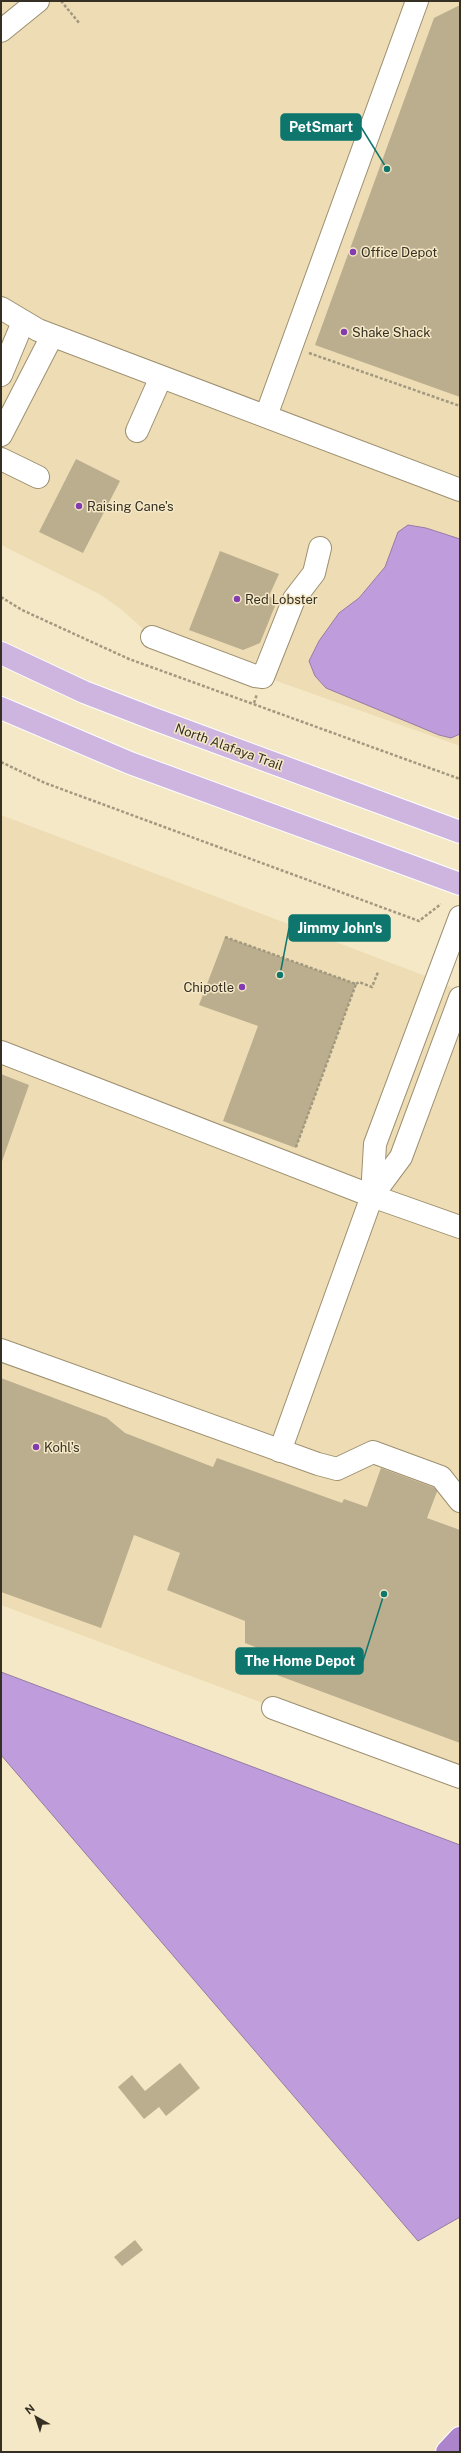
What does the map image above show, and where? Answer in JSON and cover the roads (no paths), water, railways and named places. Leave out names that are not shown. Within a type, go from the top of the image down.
[{"type":"highway","points":[[447,2452],[460,2438]]},
{"type":"main road","name":"North Alafaya Trail","points":[[1,653],[84,692],[460,832]]},
{"type":"main road","points":[[1,708],[130,763],[460,884]]},
{"type":"lane","points":[[1,31],[38,1]]},
{"type":"lane","points":[[266,416],[417,1]]},
{"type":"lane","points":[[1,308],[23,322],[52,336],[460,490]]},
{"type":"lane","points":[[1,375],[23,322]]},
{"type":"lane","points":[[1,435],[52,336]]},
{"type":"lane","points":[[137,431],[161,377]]},
{"type":"lane","points":[[1,459],[38,477]]},
{"type":"lane","points":[[152,637],[255,676],[263,677],[294,599],[314,573],[320,548]]},
{"type":"lane","points":[[280,1451],[372,1196],[375,1144],[460,918]]},
{"type":"lane","points":[[372,1196],[401,1157],[460,998]]},
{"type":"lane","points":[[1,1052],[372,1196],[460,1227]]},
{"type":"lane","points":[[1,1350],[280,1451],[337,1469],[374,1452],[441,1477],[460,1501]]},
{"type":"lane","points":[[273,1708],[460,1776]]},
{"type":"place","name":"PetSmart","points":[[387,169]]},
{"type":"place","name":"Office Depot","points":[[353,252]]},
{"type":"place","name":"Shake Shack","points":[[344,332]]},
{"type":"place","name":"Raising Cane's","points":[[79,506]]},
{"type":"place","name":"Red Lobster","points":[[237,599]]},
{"type":"place","name":"Jimmy John's","points":[[280,975]]},
{"type":"place","name":"Chipotle","points":[[242,987]]},
{"type":"place","name":"Kohl's","points":[[36,1447]]},
{"type":"place","name":"The Home Depot","points":[[384,1594]]}]
